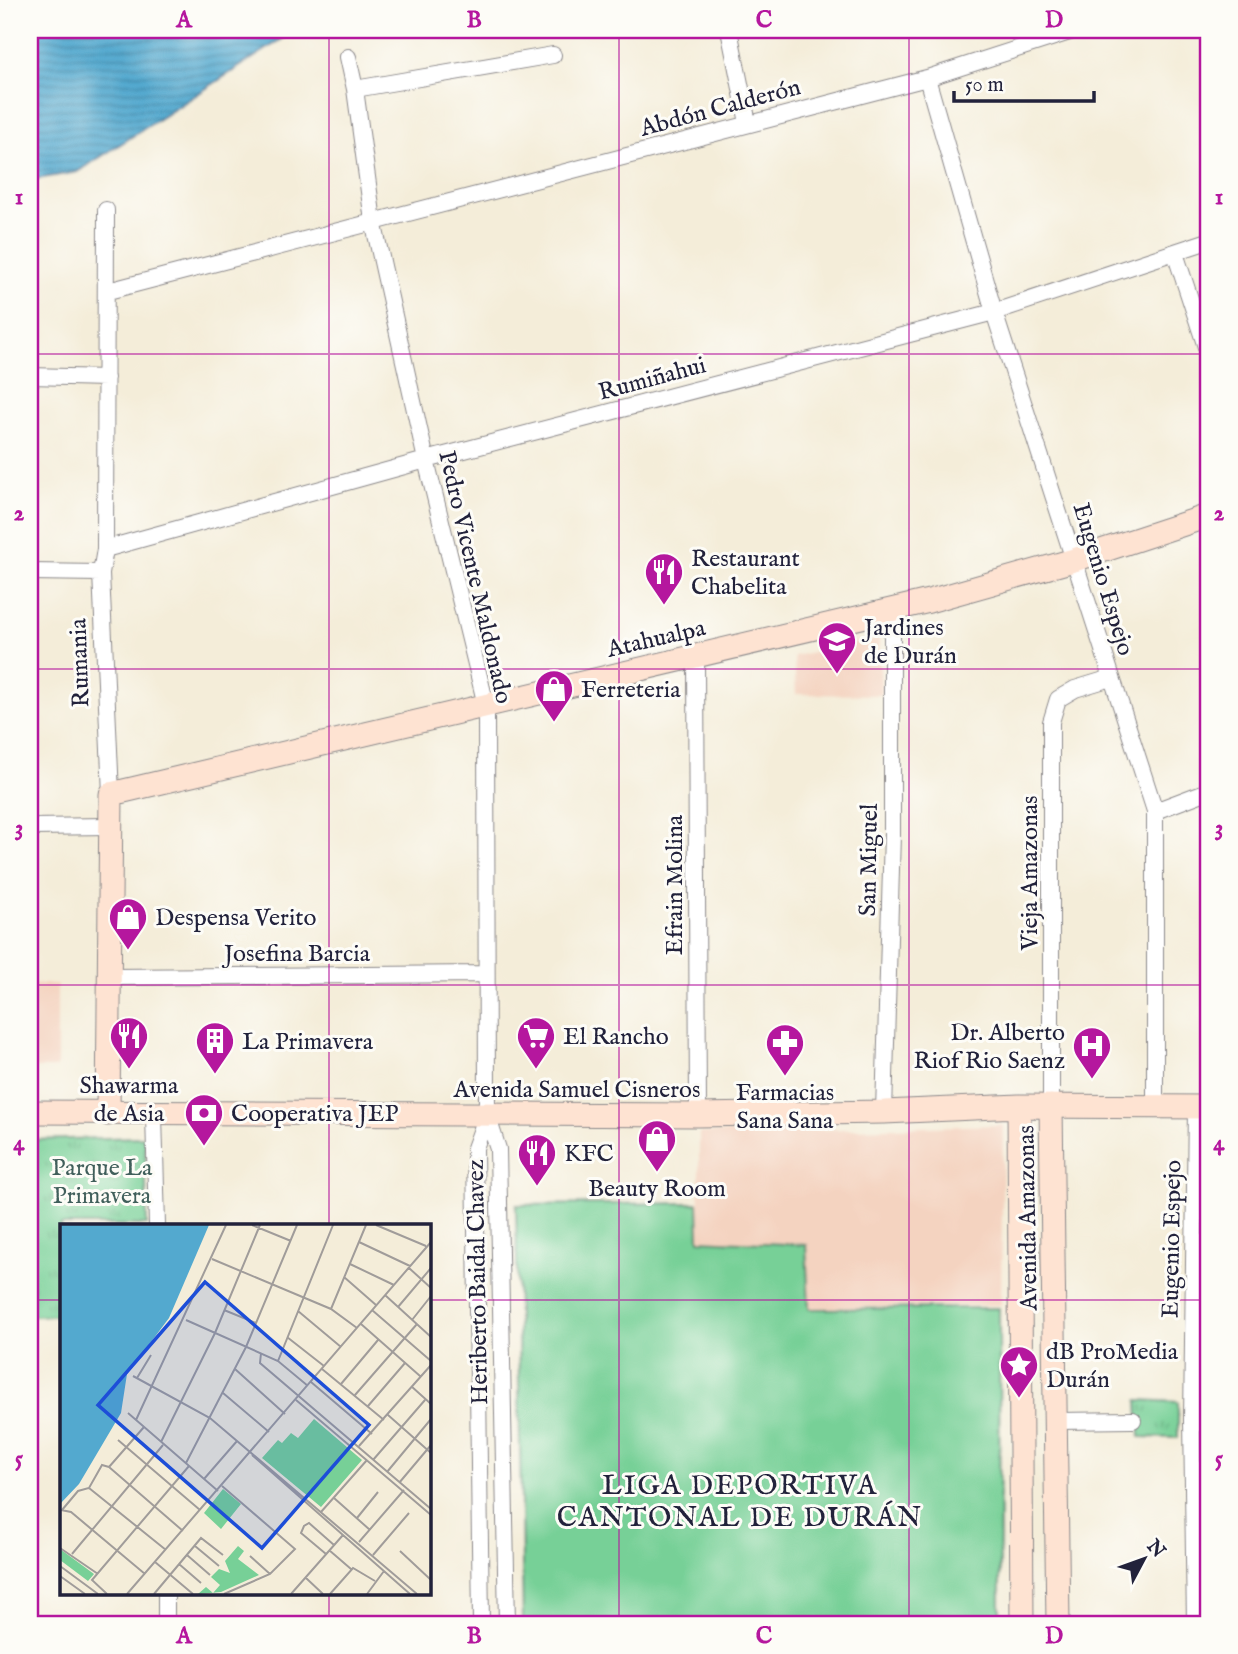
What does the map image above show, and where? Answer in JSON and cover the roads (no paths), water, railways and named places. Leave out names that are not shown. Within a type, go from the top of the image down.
[{"type":"street","points":[[729,30],[748,123]]},
{"type":"street","name":"Abdón Calderón","points":[[108,290],[927,78],[1076,30]]},
{"type":"street","points":[[355,89],[552,55]]},
{"type":"street","name":"Pedro Vicente Maldonado","points":[[348,57],[373,221],[426,460],[486,705],[487,1115]]},
{"type":"street","name":"Eugenio Espejo","points":[[927,78],[994,312],[1155,811],[1155,1106]]},
{"type":"street","name":"Rumania","points":[[106,209],[108,290],[105,549],[101,573],[111,794],[108,1114]]},
{"type":"street","name":"Rumiñahui","points":[[105,549],[426,460],[994,312],[1208,241]]},
{"type":"street","points":[[1175,253],[1208,353]]},
{"type":"street","points":[[30,376],[106,378]]},
{"type":"street","name":"Atahualpa","points":[[111,794],[892,609],[1074,559],[1208,516]]},
{"type":"street","points":[[30,572],[101,573]]},
{"type":"street","name":"San Miguel","points":[[884,1112],[892,834],[892,609]]},
{"type":"street","name":"Efrain Molina","points":[[696,655],[698,1115]]},
{"type":"street","name":"Vieja Amazonas","points":[[1051,1106],[1051,722],[1058,699],[1075,689],[1111,678]]},
{"type":"street","points":[[1155,811],[1208,791]]},
{"type":"street","points":[[30,827],[110,826]]},
{"type":"street","name":"Josefina Barcia","points":[[111,977],[485,974]]},
{"type":"street","name":"Avenida Samuel Cisneros","points":[[30,1112],[154,1115],[698,1115],[884,1112],[1019,1106],[1202,1107]]},
{"type":"street","name":"Avenida Amazonas","points":[[1019,1106],[1023,1624]]},
{"type":"street","name":"Avenida Amazonas","points":[[1051,1106],[1058,1624]]},
{"type":"street","name":"Eugenio Espejo","points":[[1195,1624],[1200,1432],[1202,1107]]},
{"type":"street","points":[[154,1115],[157,1224]]},
{"type":"street","name":"Heriberto Baidal Chavez","points":[[481,1624],[475,1148],[487,1115]]},
{"type":"street","name":"Heriberto Baidal Chavez","points":[[487,1115],[498,1149],[507,1624]]},
{"type":"street","points":[[1057,1420],[1133,1420]]},
{"type":"street","points":[[166,1594],[166,1624]]},
{"type":"water","points":[[30,30],[296,30],[77,172],[30,180]]},
{"type":"place","name":"Restaurant Chabelita","points":[[664,606]]},
{"type":"place","name":"Jardines de Durán","points":[[837,675]]},
{"type":"place","name":"Ferreteria","points":[[554,723]]},
{"type":"place","name":"Despensa Verito","points":[[128,951]]},
{"type":"place","name":"Shawarma de Asia","points":[[129,1070]]},
{"type":"place","name":"El Rancho","points":[[536,1070]]},
{"type":"place","name":"La Primavera","points":[[215,1075]]},
{"type":"place","name":"Farmacias Sana Sana","points":[[785,1077]]},
{"type":"place","name":"Dr. Alberto Riof Rio Saenz","points":[[1092,1080]]},
{"type":"place","name":"Cooperativa JEP","points":[[204,1147]]},
{"type":"place","name":"Beauty Room","points":[[657,1173]]},
{"type":"place","name":"KFC","points":[[537,1187]]},
{"type":"place","name":"dB ProMedia Durán","points":[[1019,1399]]},
{"type":"district","name":"LIGA DEPORTIVA CANTONAL DE DURÁN","points":[[740,1500]]},
{"type":"park label","name":"Parque La Primavera","points":[[102,1181]]}]
